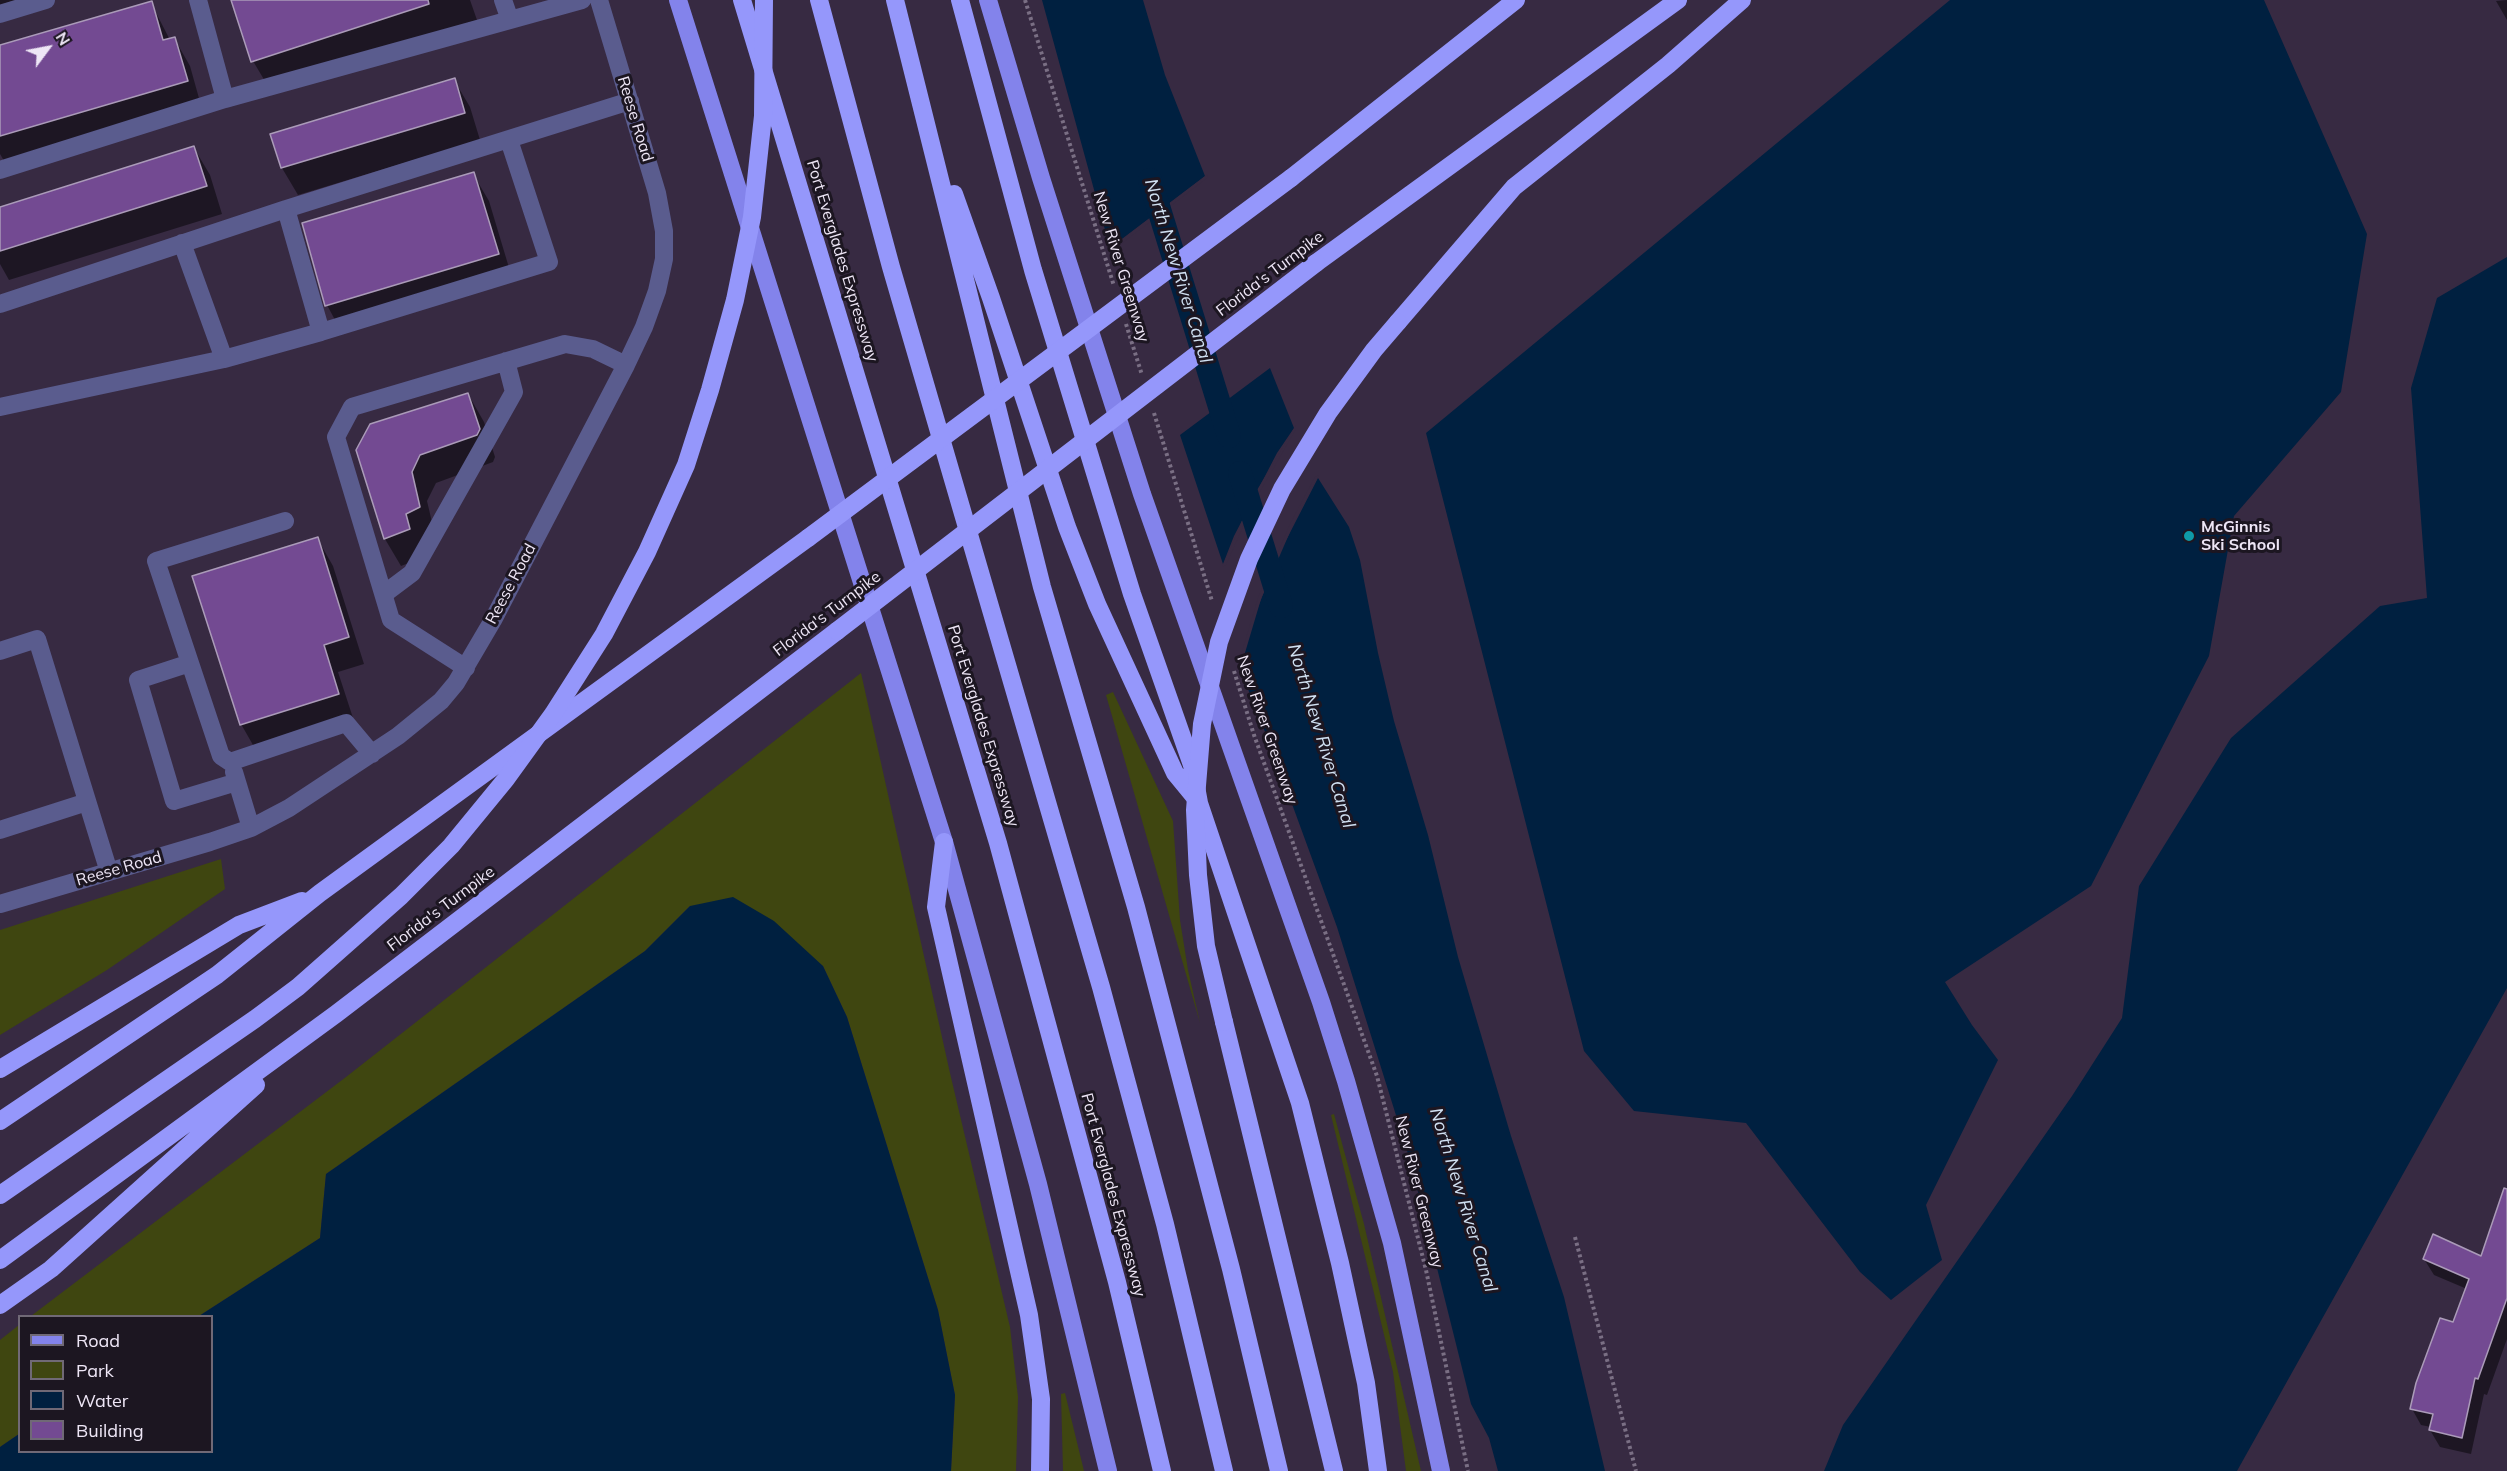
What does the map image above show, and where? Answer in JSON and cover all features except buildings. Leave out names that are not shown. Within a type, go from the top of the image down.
[{"type":"highway","name":"Port Everglades Expressway","points":[[742,0],[998,843],[1117,1282],[1162,1471]]},
{"type":"highway","points":[[0,1195],[255,1019],[343,948],[401,896],[451,846],[506,779],[604,634],[647,552],[686,465],[714,378],[735,300],[752,217],[763,116],[764,0]]},
{"type":"highway","points":[[819,0],[891,267],[1101,987],[1164,1224],[1224,1471]]},
{"type":"highway","points":[[895,0],[1042,587],[1136,908],[1231,1269],[1279,1471]]},
{"type":"highway","points":[[960,0],[1033,270],[1132,594],[1192,765],[1199,803],[1300,1103],[1340,1263],[1366,1383],[1378,1471]]},
{"type":"highway","points":[[0,1121],[217,975],[320,893],[808,538],[1291,178],[1516,0]]},
{"type":"highway","name":"Florida's Turnpike","points":[[0,1260],[336,1014],[1316,262],[1678,0]]},
{"type":"highway","points":[[1334,1471],[1206,946],[1198,876],[1195,810],[1202,724],[1217,652],[1249,559],[1282,489],[1328,413],[1374,350],[1514,188],[1668,65],[1742,0]]},
{"type":"highway","points":[[920,101],[992,298],[1067,527],[1097,604],[1175,773],[1199,803]]},
{"type":"highway","points":[[944,842],[936,908],[1029,1315],[1041,1399],[1040,1471]]},
{"type":"highway","points":[[0,1069],[239,925],[320,893]]},
{"type":"highway","points":[[0,1305],[51,1269],[336,1014]]},
{"type":"main road","points":[[678,0],[944,842],[1038,1184],[1108,1471]]},
{"type":"main road","points":[[988,0],[1041,177],[1142,494],[1321,1002],[1346,1081],[1392,1243],[1441,1471]]},
{"type":"street","points":[[0,15],[46,0]]},
{"type":"street","points":[[198,0],[225,99]]},
{"type":"street","points":[[503,0],[510,20]]},
{"type":"street","points":[[0,170],[225,99],[582,0]]},
{"type":"street","name":"Reese Road","points":[[0,904],[250,828],[289,808],[398,736],[441,701],[466,668],[626,365],[644,327],[657,291],[663,260],[664,231],[657,193],[599,0]]},
{"type":"street","points":[[0,304],[286,209],[630,101]]},
{"type":"street","points":[[0,407],[224,359],[321,332],[549,262],[509,140]]},
{"type":"street","points":[[286,209],[321,332]]},
{"type":"street","points":[[182,243],[224,359]]},
{"type":"street","points":[[466,668],[391,620],[336,437],[352,407],[565,344],[593,349],[626,365]]},
{"type":"street","points":[[384,594],[412,573],[514,392],[506,361]]},
{"type":"street","points":[[250,828],[230,762],[221,756],[156,561],[285,521]]},
{"type":"street","points":[[0,651],[37,639],[109,872]]},
{"type":"street","points":[[190,663],[138,680],[174,801],[237,782]]},
{"type":"street","points":[[230,762],[346,723],[372,754]]},
{"type":"street","points":[[0,830],[87,802]]},
{"type":"path","name":"New River Greenway","points":[[1025,0],[1117,294]]},
{"type":"path","name":"New River Greenway","points":[[1124,317],[1145,385]]},
{"type":"path","points":[[1152,407],[1215,611]]},
{"type":"path","name":"New River Greenway","points":[[1233,667],[1254,735],[1377,1076],[1426,1270],[1468,1471]]},
{"type":"path","points":[[1575,1237],[1636,1471]]},
{"type":"green space","points":[[861,673],[950,1073],[1010,1327],[1018,1397],[1016,1471],[951,1471],[955,1395],[938,1310],[847,1017],[823,966],[690,906],[645,951],[326,1174],[320,1238],[201,1315],[32,1315],[346,1077]]},
{"type":"green space","points":[[1113,692],[1173,821],[1180,920],[1200,1023],[1106,695]]},
{"type":"green space","points":[[221,859],[225,889],[107,970],[0,1035],[0,930]]},
{"type":"green space","points":[[1334,1114],[1364,1224],[1421,1471],[1406,1471],[1393,1372],[1331,1115]]},
{"type":"green space","points":[[18,1326],[18,1435],[0,1447],[0,1340]]},
{"type":"green space","points":[[1065,1393],[1084,1471],[1063,1471],[1061,1394]]},
{"type":"water","points":[[1042,0],[1143,0],[1165,75],[1205,176],[1110,248]]},
{"type":"water","points":[[1950,0],[2264,0],[2367,234],[2341,392],[2234,516],[2209,656],[2091,886],[1945,982],[1972,1025],[1998,1060],[1926,1205],[1942,1260],[1891,1300],[1860,1272],[1746,1123],[1634,1111],[1584,1051],[1426,433]]},
{"type":"water","points":[[2507,257],[2507,988],[2237,1471],[1824,1471],[1843,1425],[2072,1096],[2122,1018],[2139,886],[2231,738],[2380,606],[2427,598],[2411,388],[2437,298]]},
{"type":"water","points":[[1270,368],[1294,428],[1277,453],[1234,536],[1223,564],[1180,435]]},
{"type":"water","points":[[1318,478],[1349,527],[1360,560],[1394,721],[1428,835],[1458,957],[1511,1136],[1564,1297],[1605,1471],[1498,1471],[1489,1438],[1471,1404],[1410,1160],[1337,927],[1240,669],[1249,631],[1276,560]]},
{"type":"water","points":[[733,897],[774,921],[823,966],[847,1017],[938,1310],[955,1395],[951,1471],[0,1471],[0,1447],[18,1435],[18,1453],[213,1453],[213,1315],[201,1315],[320,1238],[326,1174],[645,951],[690,906]]},
{"type":"pier","points":[[1208,174],[1207,178],[1112,251],[1108,250]]},
{"type":"pier","points":[[1296,425],[1296,429],[1254,502],[1226,565],[1222,567],[1251,500]]},
{"type":"pier","points":[[1319,475],[1293,525],[1261,599],[1239,673],[1237,668],[1258,598],[1290,524],[1315,477]]},
{"type":"waterway","name":"North New River Canal","points":[[1150,180],[1229,436]]},
{"type":"waterway","name":"North New River Canal","points":[[1240,473],[1281,606]]},
{"type":"place","name":"McGinnis Ski School","points":[[2189,536]]}]
